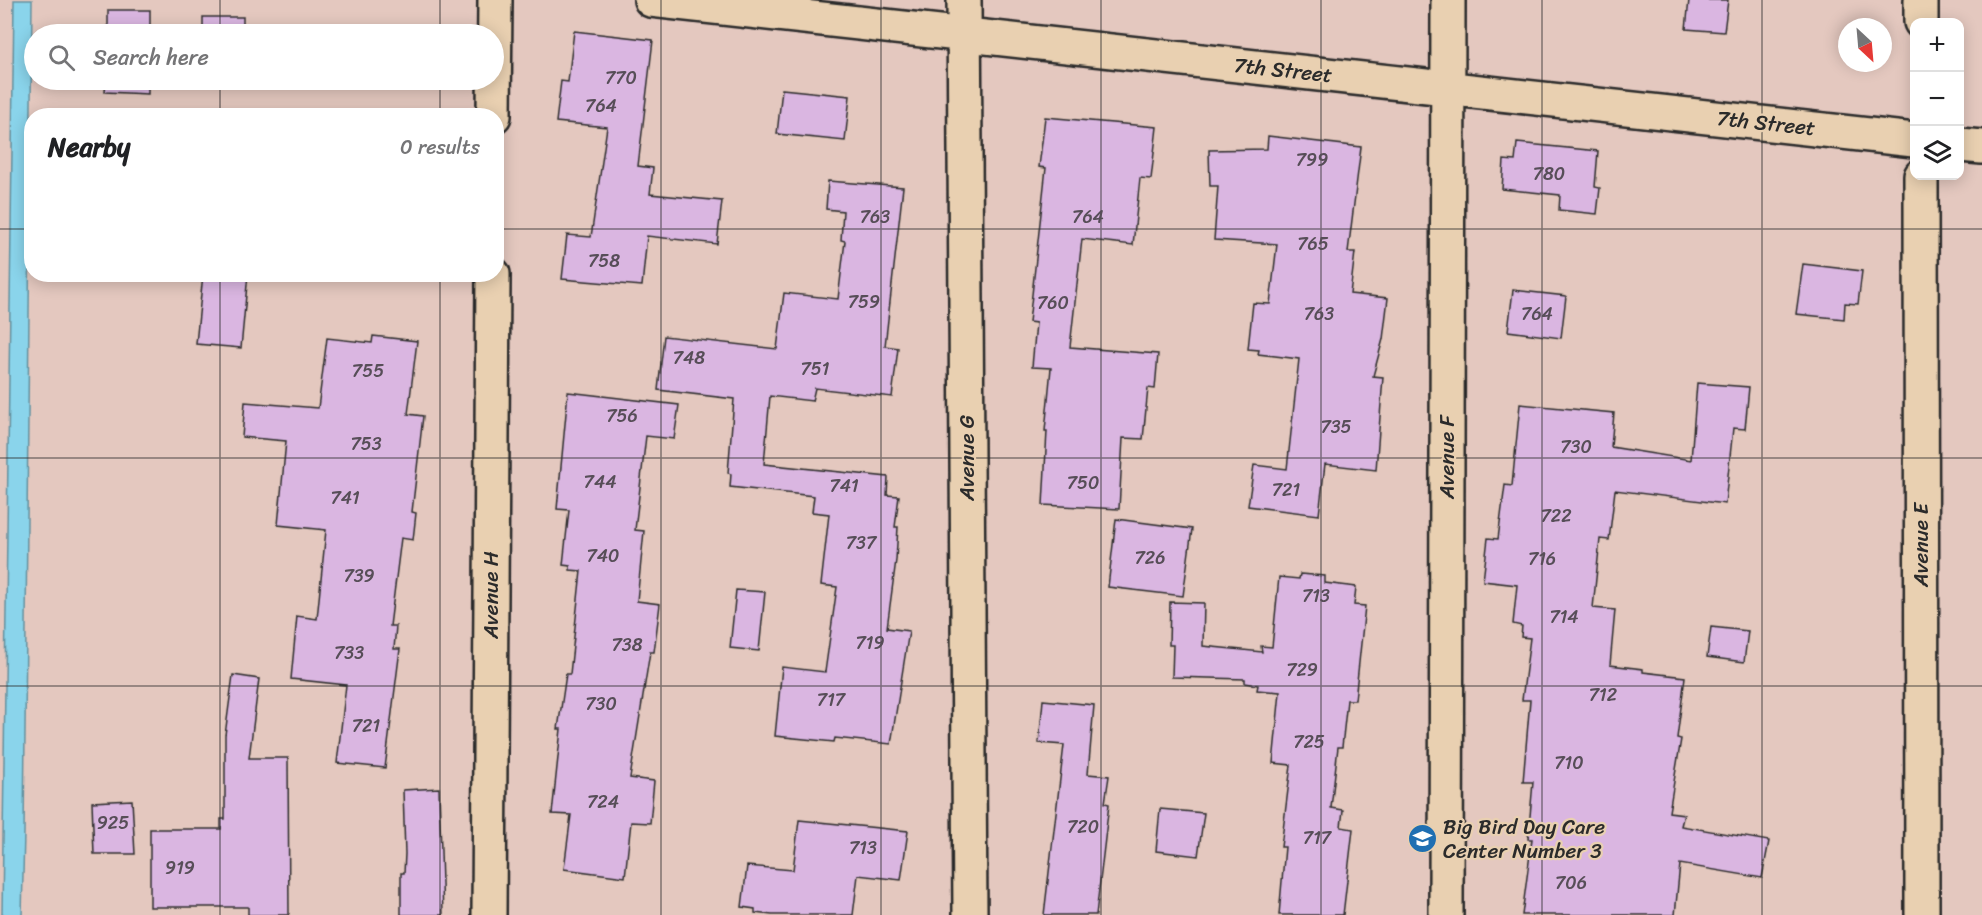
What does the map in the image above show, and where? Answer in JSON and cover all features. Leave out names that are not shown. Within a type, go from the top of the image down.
[{"type":"street","points":[[495,0],[495,24]]},
{"type":"street","name":"7th Street","points":[[651,0],[1910,140]]},
{"type":"street","name":"Avenue G","points":[[964,0],[970,915]]},
{"type":"street","name":"Avenue F","points":[[1446,915],[1448,0]]},
{"type":"street","points":[[1921,0],[1921,18]]},
{"type":"street","points":[[494,90],[494,108]]},
{"type":"street","points":[[1964,145],[1982,147]]},
{"type":"street","name":"Avenue E","points":[[1921,180],[1922,915]]},
{"type":"street","name":"Avenue H","points":[[489,915],[493,282]]},
{"type":"water","points":[[14,0],[32,0],[32,24],[24,24],[24,90],[31,90],[31,108],[24,108],[24,282],[29,282],[22,915],[2,915]]},
{"type":"building","points":[[1689,0],[1728,0],[1724,32],[1686,29]]},
{"type":"building","points":[[108,10],[150,10],[150,24],[108,24]]},
{"type":"building","points":[[203,17],[243,17],[243,24],[203,24]]},
{"type":"building","points":[[574,31],[653,40],[638,166],[653,168],[650,194],[722,201],[717,244],[647,236],[642,286],[562,279],[567,235],[591,237],[607,127],[556,122],[561,81],[568,82]]},
{"type":"building","points":[[782,89],[850,96],[845,141],[777,134]]},
{"type":"building","points":[[105,90],[148,90],[148,94],[105,92]]},
{"type":"building","points":[[1045,117],[1157,127],[1151,179],[1140,178],[1133,245],[1082,239],[1070,347],[1158,354],[1155,389],[1148,388],[1143,439],[1123,438],[1119,509],[1043,505],[1047,431],[1045,431],[1051,368],[1032,367],[1036,323],[1029,322],[1046,168],[1039,167]]},
{"type":"building","points":[[1268,136],[1361,147],[1348,252],[1355,252],[1350,294],[1388,298],[1383,339],[1373,376],[1383,377],[1376,470],[1325,464],[1319,515],[1248,506],[1254,465],[1287,469],[1299,359],[1258,354],[1259,350],[1248,349],[1253,303],[1270,304],[1277,244],[1214,240],[1218,186],[1210,186],[1209,150],[1267,149]]},
{"type":"building","points":[[1517,143],[1598,151],[1595,187],[1600,188],[1597,214],[1559,210],[1560,195],[1502,189],[1504,160],[1515,161]]},
{"type":"building","points":[[828,181],[903,187],[885,346],[898,348],[892,397],[815,388],[812,401],[770,396],[764,464],[888,477],[887,495],[899,496],[895,527],[898,527],[896,560],[887,628],[909,631],[891,744],[835,738],[834,742],[775,736],[782,667],[825,672],[837,587],[821,585],[829,514],[812,512],[814,496],[730,487],[731,474],[728,473],[734,399],[658,390],[664,336],[777,349],[784,293],[838,299],[845,241],[841,240],[843,211],[826,209]]},
{"type":"building","points":[[1803,264],[1862,271],[1858,304],[1845,303],[1844,319],[1796,314]]},
{"type":"building","points":[[202,282],[247,282],[241,348],[196,344]]},
{"type":"building","points":[[1513,290],[1566,296],[1561,338],[1508,331]]},
{"type":"building","points":[[373,336],[417,341],[408,414],[423,416],[412,512],[416,513],[413,540],[401,538],[390,626],[396,626],[394,649],[400,649],[385,768],[337,763],[346,685],[291,679],[297,616],[317,619],[326,530],[278,525],[286,441],[242,437],[245,402],[318,408],[327,338],[372,343]]},
{"type":"building","points":[[1697,383],[1749,387],[1745,429],[1733,428],[1725,504],[1615,490],[1609,540],[1600,539],[1593,608],[1615,610],[1610,665],[1685,677],[1677,738],[1681,739],[1669,812],[1684,814],[1681,826],[1769,841],[1762,878],[1680,864],[1675,915],[1522,915],[1532,839],[1528,839],[1533,782],[1523,782],[1530,700],[1522,700],[1530,638],[1521,637],[1522,626],[1513,624],[1517,585],[1483,581],[1488,538],[1498,539],[1505,485],[1512,486],[1520,404],[1614,413],[1611,447],[1691,460]]},
{"type":"building","points":[[568,392],[679,405],[674,439],[646,436],[635,530],[644,531],[637,601],[660,604],[654,652],[650,652],[630,778],[654,781],[650,823],[631,822],[625,877],[564,869],[571,815],[552,814],[561,729],[558,729],[566,674],[570,674],[581,571],[570,570],[570,566],[563,565],[569,510],[557,509]]},
{"type":"building","points":[[1116,519],[1192,529],[1183,596],[1108,587]]},
{"type":"building","points":[[1300,574],[1325,576],[1325,583],[1356,587],[1354,605],[1365,606],[1355,700],[1347,700],[1342,747],[1338,747],[1331,808],[1343,810],[1341,827],[1353,829],[1343,915],[1279,915],[1285,847],[1281,847],[1291,765],[1273,763],[1280,692],[1257,690],[1258,685],[1245,683],[1245,679],[1172,677],[1173,645],[1169,645],[1170,602],[1204,603],[1203,646],[1262,652],[1261,646],[1272,647],[1279,577],[1299,579]]},
{"type":"building","points":[[736,590],[765,592],[759,651],[730,648]]},
{"type":"building","points":[[1711,627],[1748,631],[1744,662],[1707,657]]},
{"type":"building","points":[[233,675],[259,679],[249,758],[288,758],[289,915],[248,915],[248,907],[150,907],[150,829],[221,829],[221,819],[225,819],[225,735]]},
{"type":"building","points":[[1043,700],[1094,705],[1088,774],[1109,776],[1105,803],[1109,804],[1096,915],[1044,915],[1064,745],[1039,743]]},
{"type":"building","points":[[439,788],[443,915],[401,915],[401,873],[404,873],[405,854],[403,790]]},
{"type":"building","points":[[132,800],[135,854],[94,854],[92,802]]},
{"type":"building","points":[[1160,809],[1204,813],[1198,856],[1156,851]]},
{"type":"building","points":[[799,820],[908,831],[901,880],[858,875],[853,915],[772,915],[755,913],[755,909],[742,907],[747,866],[793,870]]},
{"type":"place","name":"Big Bird Day Care Center Number 3","points":[[1422,839]]}]
